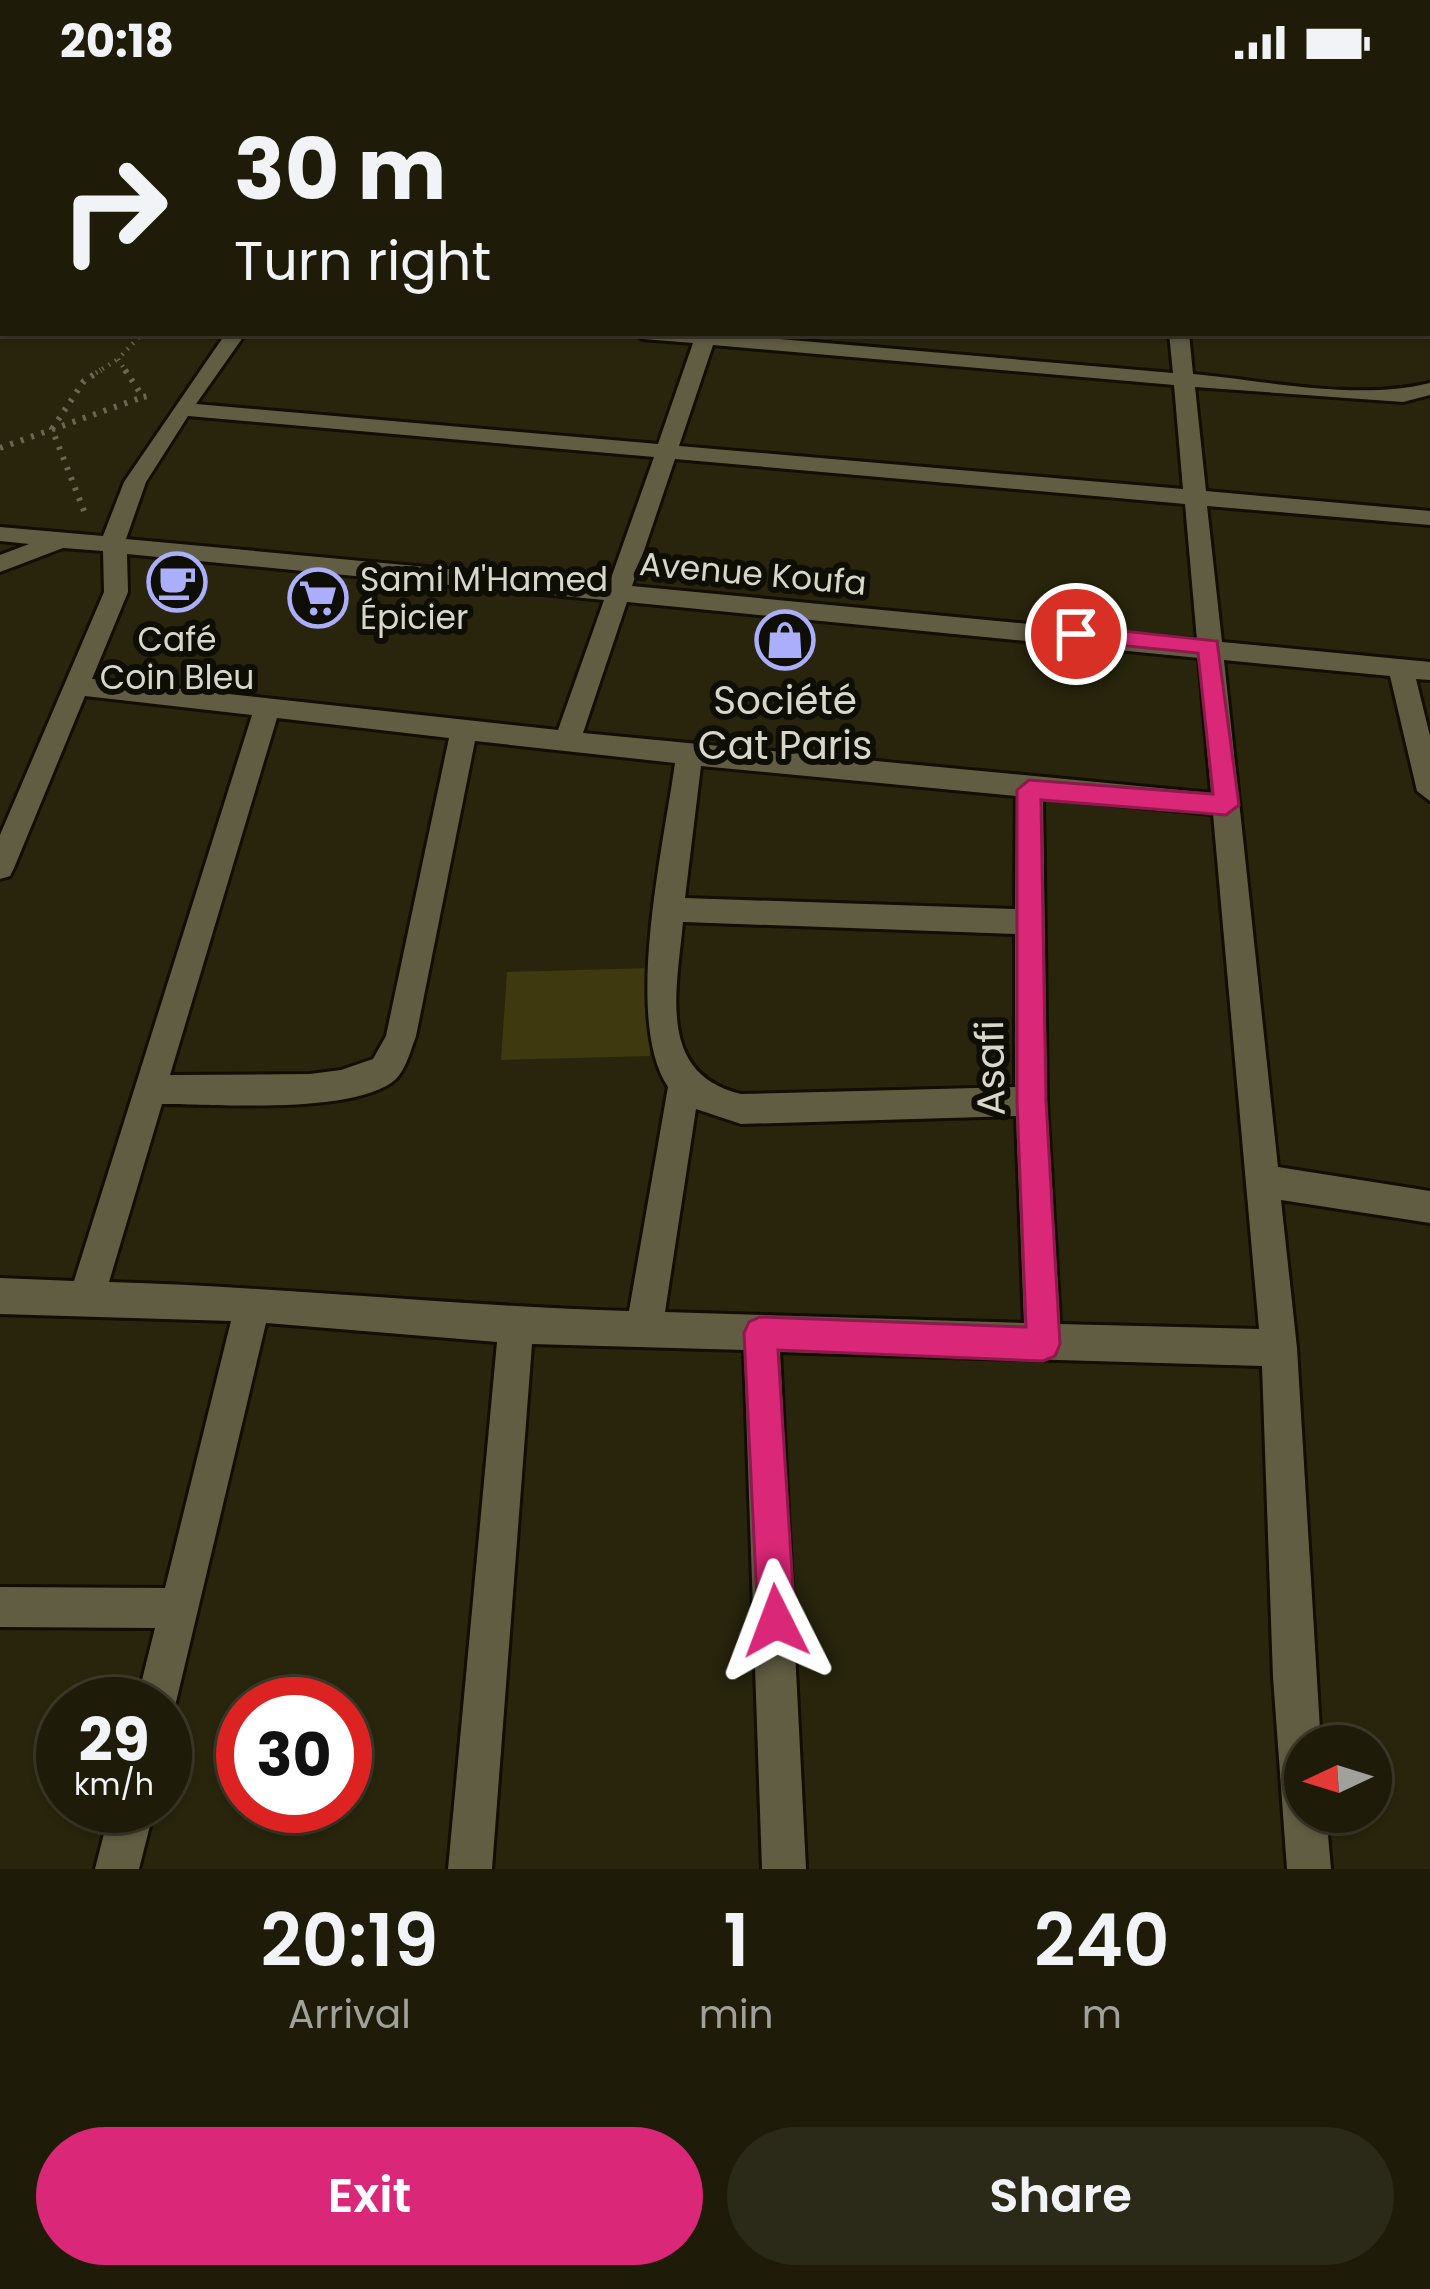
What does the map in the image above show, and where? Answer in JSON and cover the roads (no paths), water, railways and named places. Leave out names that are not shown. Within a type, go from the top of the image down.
[{"type":"street","points":[[0,868],[116,592],[115,537],[124,503],[234,336]]},
{"type":"street","points":[[680,336],[1372,396],[1430,389]]},
{"type":"street","points":[[1180,336],[1279,1348],[1294,1677],[1309,1869]]},
{"type":"street","points":[[568,740],[705,338]]},
{"type":"street","points":[[185,409],[1430,518]]},
{"type":"street","name":"Avenue Koufa","points":[[0,534],[57,542],[115,537],[616,595],[1209,646],[1430,671]]},
{"type":"street","points":[[0,564],[57,542]]},
{"type":"street","points":[[1401,668],[1430,791]]},
{"type":"street","points":[[76,686],[689,755],[1226,805]]},
{"type":"street","points":[[86,1298],[266,707]]},
{"type":"street","points":[[153,1088],[328,1088],[363,1082],[386,1067],[400,1036],[464,730]]},
{"type":"street","points":[[689,755],[661,1012],[669,1059],[684,1085],[706,1102],[742,1109],[1031,1101]]},
{"type":"street","name":"Asafi","points":[[1029,790],[1031,1101],[1043,1344]]},
{"type":"street","points":[[673,910],[1030,922]]},
{"type":"street","points":[[644,1330],[684,1085]]},
{"type":"street","points":[[1263,1181],[1430,1207]]},
{"type":"street","points":[[0,1296],[253,1304],[516,1326],[1279,1348]]},
{"type":"street","points":[[163,1677],[253,1304]]},
{"type":"street","points":[[470,1869],[516,1326]]},
{"type":"street","points":[[760,1333],[784,1869]]},
{"type":"street","points":[[0,1606],[180,1608]]},
{"type":"street","points":[[118,1869],[127,1833]]},
{"type":"place","name":"Café Coin Bleu","points":[[177,582]]},
{"type":"place","name":"Sami M'Hamed Épicier","points":[[318,598]]},
{"type":"place","name":"Société Cat Paris","points":[[785,640]]}]
